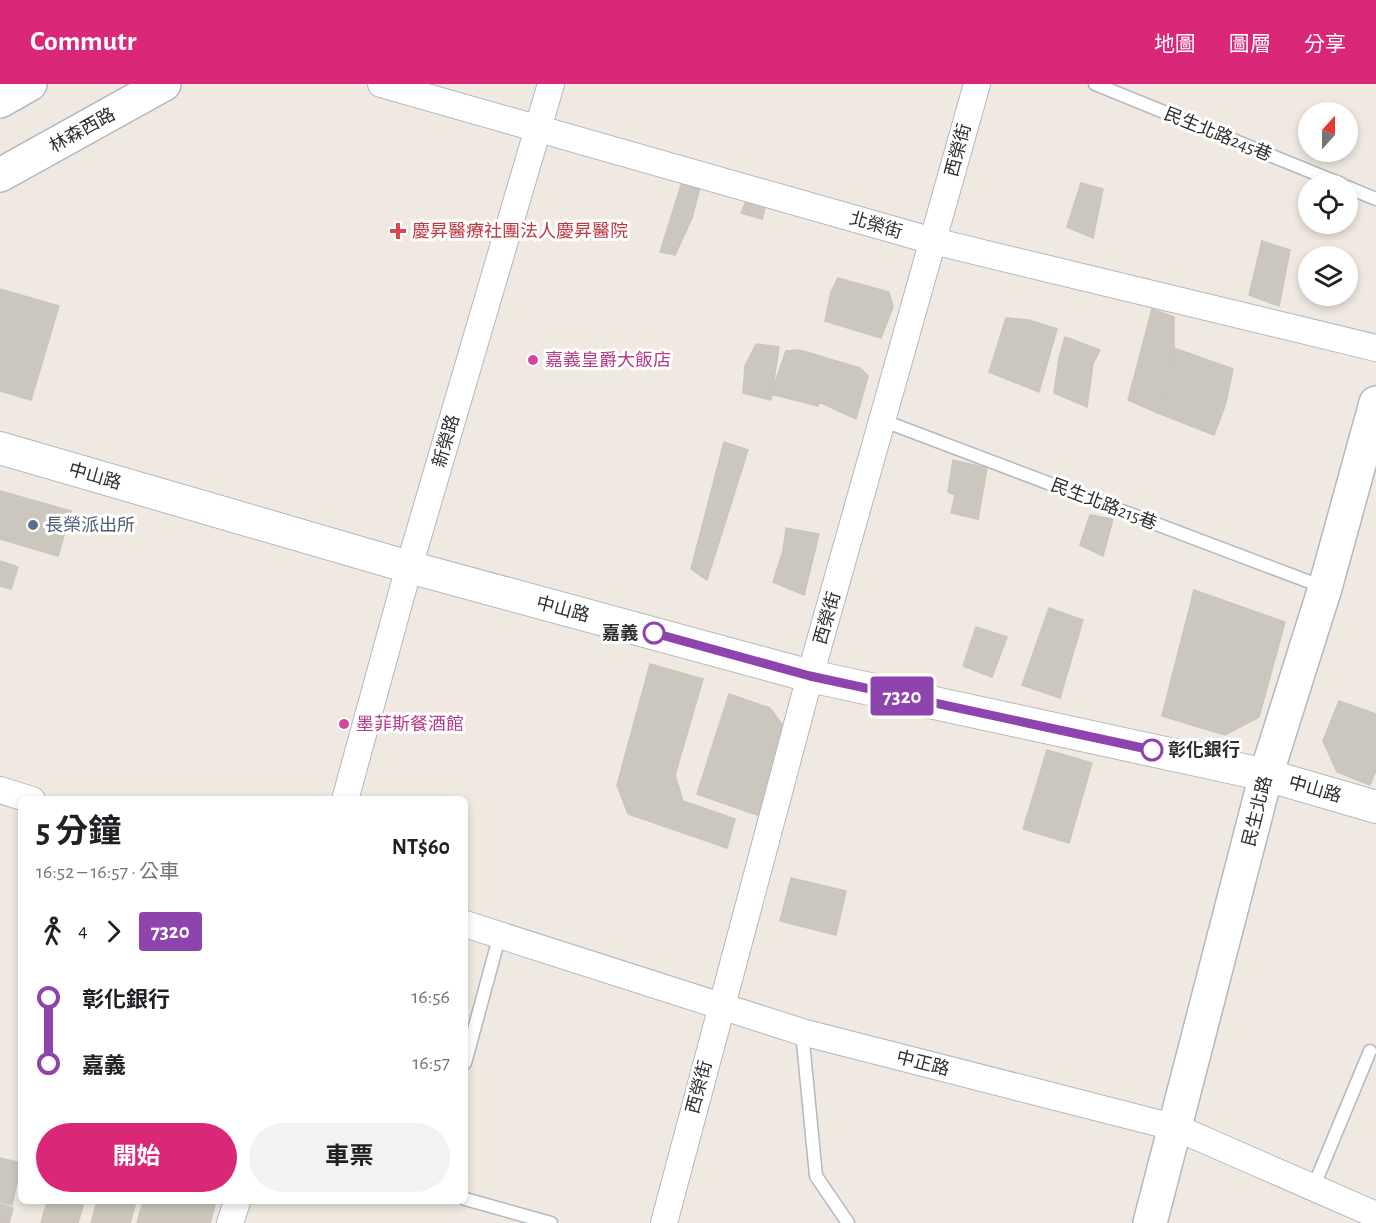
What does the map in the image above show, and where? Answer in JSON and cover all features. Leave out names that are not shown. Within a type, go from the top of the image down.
[{"type":"main road","points":[[0,101],[30,84]]},
{"type":"main road","name":"林森西路","points":[[0,176],[164,84]]},
{"type":"main road","name":"民生北路","points":[[1150,1223],[1266,775],[1325,588],[1376,403]]},
{"type":"street","name":"北榮街","points":[[381,84],[538,127],[933,242],[1376,348]]},
{"type":"street","name":"新榮路","points":[[346,796],[409,567],[551,84]]},
{"type":"street","name":"西榮街","points":[[664,1223],[719,1008],[810,676],[884,421],[977,84]]},
{"type":"street","name":"中山路","points":[[0,448],[409,567],[810,676],[1266,775],[1376,807]]},
{"type":"street","points":[[0,790],[19,796]]},
{"type":"street","name":"中正路","points":[[468,925],[719,1008],[802,1032],[1176,1128],[1376,1215]]},
{"type":"street","points":[[230,1223],[236,1204]]},
{"type":"lane","name":"民生北路245巷","points":[[1095,84],[1316,174]]},
{"type":"lane","points":[[1358,192],[1376,199]]},
{"type":"lane","name":"民生北路215巷","points":[[884,421],[1325,588]]},
{"type":"lane","points":[[468,1052],[500,934]]},
{"type":"lane","points":[[802,1032],[816,1176],[848,1223]]},
{"type":"lane","points":[[1313,1188],[1370,1050]]},
{"type":"lane","points":[[468,1200],[551,1223]]},
{"type":"building","points":[[683,179],[701,183],[692,218],[675,255],[660,252]]},
{"type":"building","points":[[1081,183],[1103,189],[1093,238],[1067,227]]},
{"type":"building","points":[[749,193],[768,196],[762,219],[741,213]]},
{"type":"building","points":[[1262,241],[1290,250],[1279,306],[1249,295]]},
{"type":"building","points":[[838,278],[889,292],[893,307],[881,338],[825,321],[831,292]]},
{"type":"building","points":[[0,289],[59,306],[31,400],[0,391]]},
{"type":"building","points":[[1152,309],[1174,317],[1174,348],[1158,413],[1128,400]]},
{"type":"building","points":[[1006,318],[1029,320],[1057,329],[1039,392],[989,372]]},
{"type":"building","points":[[1065,337],[1100,350],[1093,364],[1087,407],[1054,393],[1059,358]]},
{"type":"building","points":[[756,344],[779,347],[771,400],[743,393],[745,366]]},
{"type":"building","points":[[1174,348],[1233,369],[1226,403],[1214,435],[1158,413]]},
{"type":"building","points":[[799,350],[860,368],[868,376],[856,419],[819,402],[818,406],[771,394],[786,351]]},
{"type":"building","points":[[724,442],[748,450],[707,580],[691,569]]},
{"type":"building","points":[[953,460],[987,468],[978,519],[951,513],[955,495],[948,492]]},
{"type":"building","name":"長榮派出所","points":[[0,491],[71,511],[58,556],[0,539]]},
{"type":"building","points":[[1090,515],[1113,519],[1103,556],[1080,545]]},
{"type":"building","points":[[786,528],[819,534],[804,595],[773,582],[783,551]]},
{"type":"building","name":"長榮派出所","points":[[0,561],[18,567],[11,589],[0,586]]},
{"type":"building","points":[[1194,590],[1285,622],[1259,717],[1225,735],[1162,716]]},
{"type":"building","points":[[1049,608],[1083,620],[1060,698],[1022,685]]},
{"type":"building","points":[[976,627],[1007,637],[992,677],[963,666]]},
{"type":"building","points":[[650,664],[703,679],[675,775],[683,801],[735,819],[727,848],[628,814],[617,785]]},
{"type":"building","points":[[729,694],[770,708],[786,730],[760,816],[697,794]]},
{"type":"building","points":[[1339,701],[1376,714],[1376,770],[1370,785],[1337,772],[1323,741]]},
{"type":"building","points":[[1047,750],[1092,763],[1069,843],[1023,829]]},
{"type":"building","points":[[791,878],[846,891],[836,935],[780,921]]},
{"type":"building","points":[[0,1158],[18,1162],[18,1177],[12,1205],[0,1202]]},
{"type":"building","points":[[0,1204],[13,1208],[9,1223],[0,1223]]},
{"type":"building","points":[[46,1204],[83,1204],[78,1223],[41,1223]]},
{"type":"building","points":[[96,1204],[135,1204],[130,1223],[91,1223]]},
{"type":"building","points":[[142,1204],[215,1205],[210,1223],[137,1223]]},
{"type":"bus line","name":"7320","points":[[654,633],[810,676],[1152,750]]},
{"type":"place","name":"慶昇醫療社團法人慶昇醫院","points":[[398,231]]},
{"type":"place","name":"嘉義皇爵大飯店","points":[[533,360]]},
{"type":"place","name":"長榮派出所","points":[[33,525]]},
{"type":"place","name":"嘉義","points":[[654,633]]},
{"type":"place","name":"墨菲斯餐酒館","points":[[344,724]]},
{"type":"place","name":"彰化銀行","points":[[1152,750]]}]
